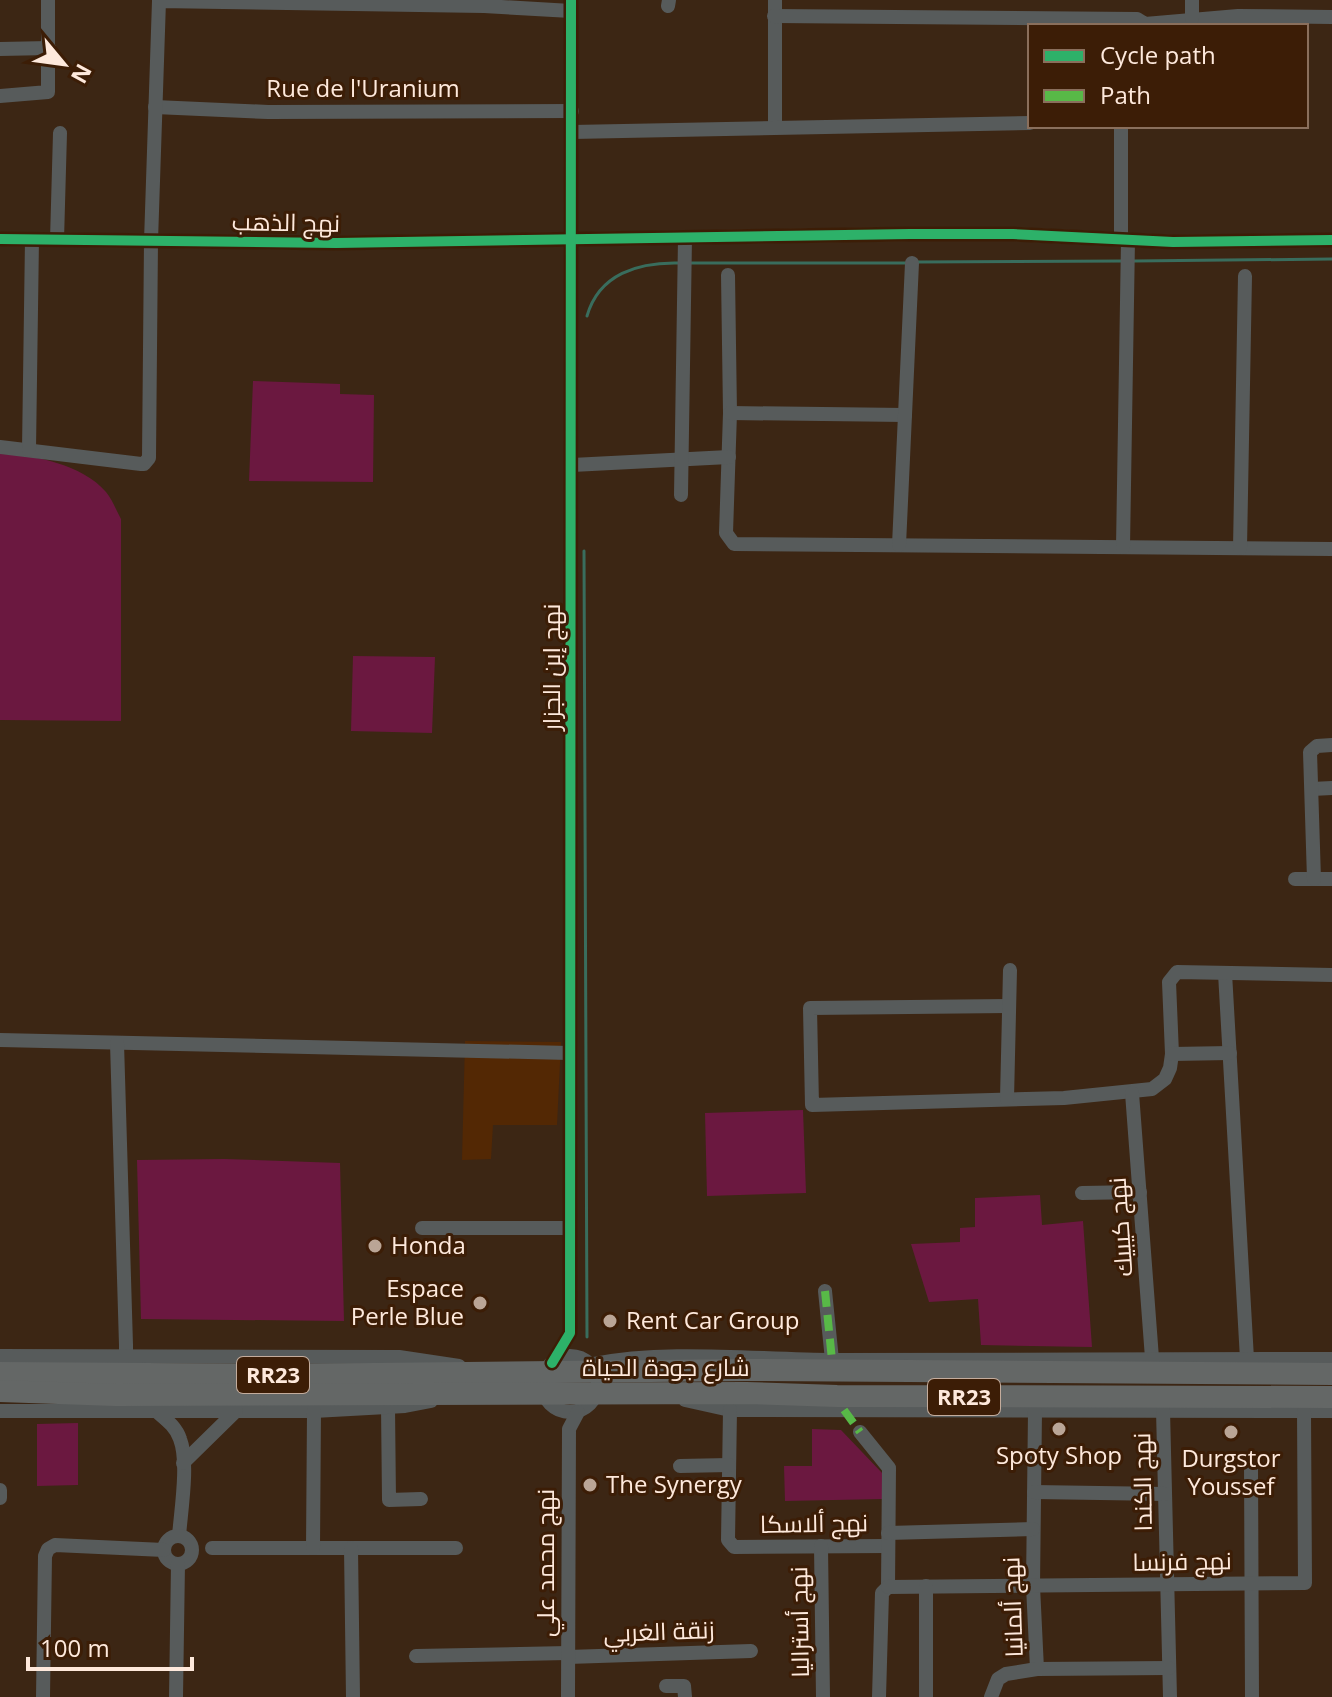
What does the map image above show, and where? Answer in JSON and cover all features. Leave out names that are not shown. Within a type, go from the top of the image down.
[{"type":"highway","name":"شارع جودة الحياة","points":[[0,1391],[478,1373],[549,1367],[591,1371],[1332,1374]]},
{"type":"highway","name":"شارع جودة الحياة","points":[[0,1373],[96,1385],[460,1394],[544,1394],[591,1371],[657,1393],[1332,1397]]},
{"type":"highway","points":[[0,1403],[44,1403],[96,1385]]},
{"type":"street","points":[[0,96],[48,92],[48,0]]},
{"type":"street","points":[[775,0],[775,127]]},
{"type":"street","points":[[986,0],[986,16]]},
{"type":"street","points":[[1192,0],[1192,18]]},
{"type":"street","points":[[1238,16],[1239,0]]},
{"type":"street","points":[[0,447],[141,464],[148,462],[155,5],[571,5]]},
{"type":"street","name":"نهج إبن الجزار","points":[[570,1333],[571,5]]},
{"type":"street","points":[[774,16],[1137,19],[1144,24]]},
{"type":"street","points":[[1153,24],[1238,16],[1332,17]]},
{"type":"street","points":[[0,49],[49,48]]},
{"type":"street","name":"Rue de l'Uranium","points":[[155,107],[268,112],[572,111]]},
{"type":"street","points":[[572,132],[1028,123]]},
{"type":"street","points":[[1121,128],[1124,239],[1128,261],[1123,547]]},
{"type":"street","points":[[57,240],[60,133]]},
{"type":"street","name":"نهج الذهب","points":[[0,239],[348,243],[1013,234],[1263,243],[1332,240]]},
{"type":"street","points":[[681,495],[685,238]]},
{"type":"street","points":[[29,450],[32,239]]},
{"type":"street","points":[[899,545],[912,263]]},
{"type":"street","points":[[728,275],[730,413],[726,533],[734,544],[1332,549]]},
{"type":"street","points":[[1240,548],[1245,276]]},
{"type":"street","points":[[730,413],[905,415]]},
{"type":"street","points":[[572,465],[729,457]]},
{"type":"street","points":[[1314,879],[1310,752],[1317,746],[1332,745]]},
{"type":"street","points":[[1312,789],[1332,788]]},
{"type":"street","points":[[1295,879],[1332,879]]},
{"type":"street","points":[[1007,1099],[1010,970]]},
{"type":"street","points":[[1009,1006],[810,1008],[812,1105],[1007,1099],[1132,1093],[1152,1089],[1165,1079],[1172,1054],[1169,982],[1172,975],[1177,972],[1332,975]]},
{"type":"street","points":[[1225,973],[1247,1359]]},
{"type":"street","points":[[0,1040],[569,1053]]},
{"type":"street","points":[[96,1385],[126,1355],[117,1043]]},
{"type":"street","points":[[1172,1054],[1230,1053]]},
{"type":"street","name":"نهج كيبيك","points":[[1132,1093],[1152,1358]]},
{"type":"street","points":[[1082,1193],[1140,1192]]},
{"type":"street","points":[[422,1228],[570,1228]]},
{"type":"street","points":[[825,1291],[832,1360]]},
{"type":"street","points":[[570,1333],[591,1371],[586,1408],[578,1412],[560,1411],[544,1394],[543,1381],[570,1333]]},
{"type":"street","points":[[0,1356],[399,1357],[460,1366],[478,1373]]},
{"type":"street","points":[[591,1371],[619,1359],[659,1357],[832,1360],[1332,1359]]},
{"type":"street","points":[[657,1393],[730,1410],[1332,1411]]},
{"type":"street","points":[[0,1411],[314,1411],[418,1404],[460,1394]]},
{"type":"street","points":[[388,1407],[389,1500],[421,1499]]},
{"type":"street","points":[[155,1410],[172,1425],[181,1440],[183,1463],[179,1536]]},
{"type":"street","name":"نهج ألاسكا","points":[[730,1410],[728,1540],[734,1547],[821,1546],[1033,1529]]},
{"type":"street","name":"نهج الكندا","points":[[1163,1410],[1170,1697]]},
{"type":"street","points":[[183,1463],[236,1411]]},
{"type":"street","points":[[313,1548],[314,1411]]},
{"type":"street","points":[[560,1411],[569,1429]]},
{"type":"street","name":"نهج ألمانيا","points":[[1035,1411],[1033,1586],[1037,1669],[1169,1668]]},
{"type":"street","points":[[569,1429],[578,1412]]},
{"type":"street","name":"نهج فرنسا","points":[[888,1587],[1305,1583],[1304,1412]]},
{"type":"street","name":"نهج محمد علي","points":[[568,1697],[569,1429]]},
{"type":"street","points":[[860,1432],[889,1468],[888,1587],[882,1593],[879,1697]]},
{"type":"street","points":[[1251,1464],[1252,1697]]},
{"type":"street","points":[[680,1466],[729,1465]]},
{"type":"street","points":[[0,1490],[0,1498]]},
{"type":"street","points":[[1034,1492],[1165,1494]]},
{"type":"street","points":[[179,1536],[190,1542],[192,1550],[186,1561],[178,1564],[170,1561],[164,1550],[171,1538],[179,1536]]},
{"type":"street","points":[[43,1697],[45,1556],[48,1549],[55,1545],[164,1550]]},
{"type":"street","name":"نهج أستراليا","points":[[821,1546],[823,1697]]},
{"type":"street","points":[[212,1548],[456,1548]]},
{"type":"street","points":[[351,1548],[353,1697]]},
{"type":"street","points":[[176,1697],[178,1564]]},
{"type":"street","points":[[926,1586],[926,1697]]},
{"type":"street","name":"زنقة الغربي","points":[[416,1656],[751,1651]]},
{"type":"street","points":[[991,1697],[998,1679],[1006,1674],[1037,1669]]},
{"type":"street","points":[[666,1686],[684,1686],[685,1697]]},
{"type":"shaded area","points":[[253,381],[340,384],[340,394],[374,395],[373,482],[249,481]]},
{"type":"shaded area","points":[[0,454],[42,459],[84,474],[106,492],[121,519],[121,721],[0,720]]},
{"type":"shaded area","points":[[353,656],[435,657],[432,733],[351,731]]},
{"type":"shaded area","points":[[465,1041],[561,1042],[557,1125],[493,1125],[491,1159],[462,1160]]},
{"type":"shaded area","points":[[803,1110],[806,1193],[707,1196],[705,1113]]},
{"type":"shaded area","points":[[137,1160],[340,1163],[344,1321],[141,1319]]},
{"type":"shaded area","points":[[1040,1195],[1042,1225],[1083,1221],[1092,1347],[981,1345],[978,1299],[929,1302],[911,1244],[960,1242],[960,1228],[975,1227],[975,1198]]},
{"type":"shaded area","points":[[78,1423],[78,1485],[37,1486],[37,1424]]},
{"type":"shaded area","points":[[812,1429],[841,1430],[883,1474],[883,1499],[785,1501],[784,1466],[812,1466]]},
{"type":"waterway","points":[[1134,261],[1332,259]]},
{"type":"waterway","points":[[918,262],[1123,261]]},
{"type":"waterway","points":[[587,316],[601,290],[622,273],[649,265],[679,263]]},
{"type":"waterway","points":[[690,263],[907,263]]},
{"type":"waterway","points":[[584,551],[587,1337]]},
{"type":"marked path","points":[[825,1291],[832,1360]]},
{"type":"marked path","points":[[844,1410],[860,1432]]},
{"type":"cycle path","points":[[552,1363],[570,1333],[571,0]]},
{"type":"cycle path","points":[[0,239],[336,243],[1013,234],[1173,242],[1332,240]]},
{"type":"place","name":"Honda","points":[[375,1246]]},
{"type":"place","name":"Espace Perle Blue","points":[[480,1303]]},
{"type":"place","name":"Rent Car Group","points":[[610,1321]]},
{"type":"place","name":"Spoty Shop","points":[[1059,1429]]},
{"type":"place","name":"Durgstor Youssef","points":[[1231,1432]]},
{"type":"place","name":"The Synergy","points":[[590,1485]]}]
